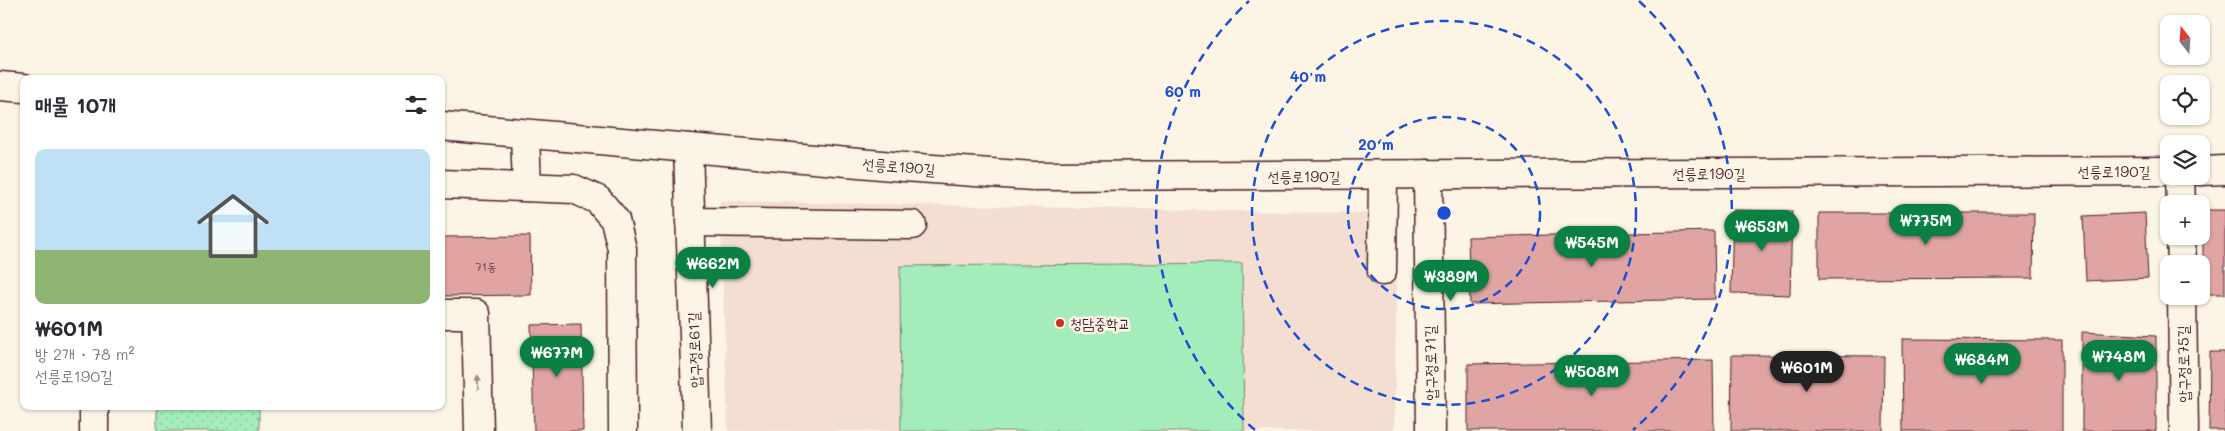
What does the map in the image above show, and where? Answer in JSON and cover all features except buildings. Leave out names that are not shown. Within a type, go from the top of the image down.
[{"type":"street","points":[[0,86],[20,88]]},
{"type":"street","name":"선릉로190길","points":[[445,126],[904,167],[1033,176],[1382,176],[1428,174],[2160,171]]},
{"type":"street","points":[[526,134],[527,187]]},
{"type":"street","name":"압구정로61길","points":[[688,148],[696,431]]},
{"type":"street","points":[[2210,171],[2225,170]]},
{"type":"street","name":"압구정로71길","points":[[1428,174],[1431,431]]},
{"type":"street","points":[[1382,176],[1382,271]]},
{"type":"street","points":[[445,184],[574,189],[598,200],[615,220],[622,249],[623,431]]},
{"type":"street","points":[[690,222],[912,225]]},
{"type":"street","name":"압구정로75길","points":[[2182,305],[2184,431]]},
{"type":"street","points":[[445,314],[476,314],[479,431]]},
{"type":"street","points":[[94,410],[94,431]]},
{"type":"shaded area","name":"청담중학교","points":[[720,201],[1398,214],[1394,431],[728,431]]},
{"type":"green space","points":[[1242,263],[1244,431],[901,431],[900,266]]},
{"type":"green space","points":[[157,410],[259,410],[259,431],[157,431]]},
{"type":"place","name":"청담중학교","points":[[1060,323]]}]
